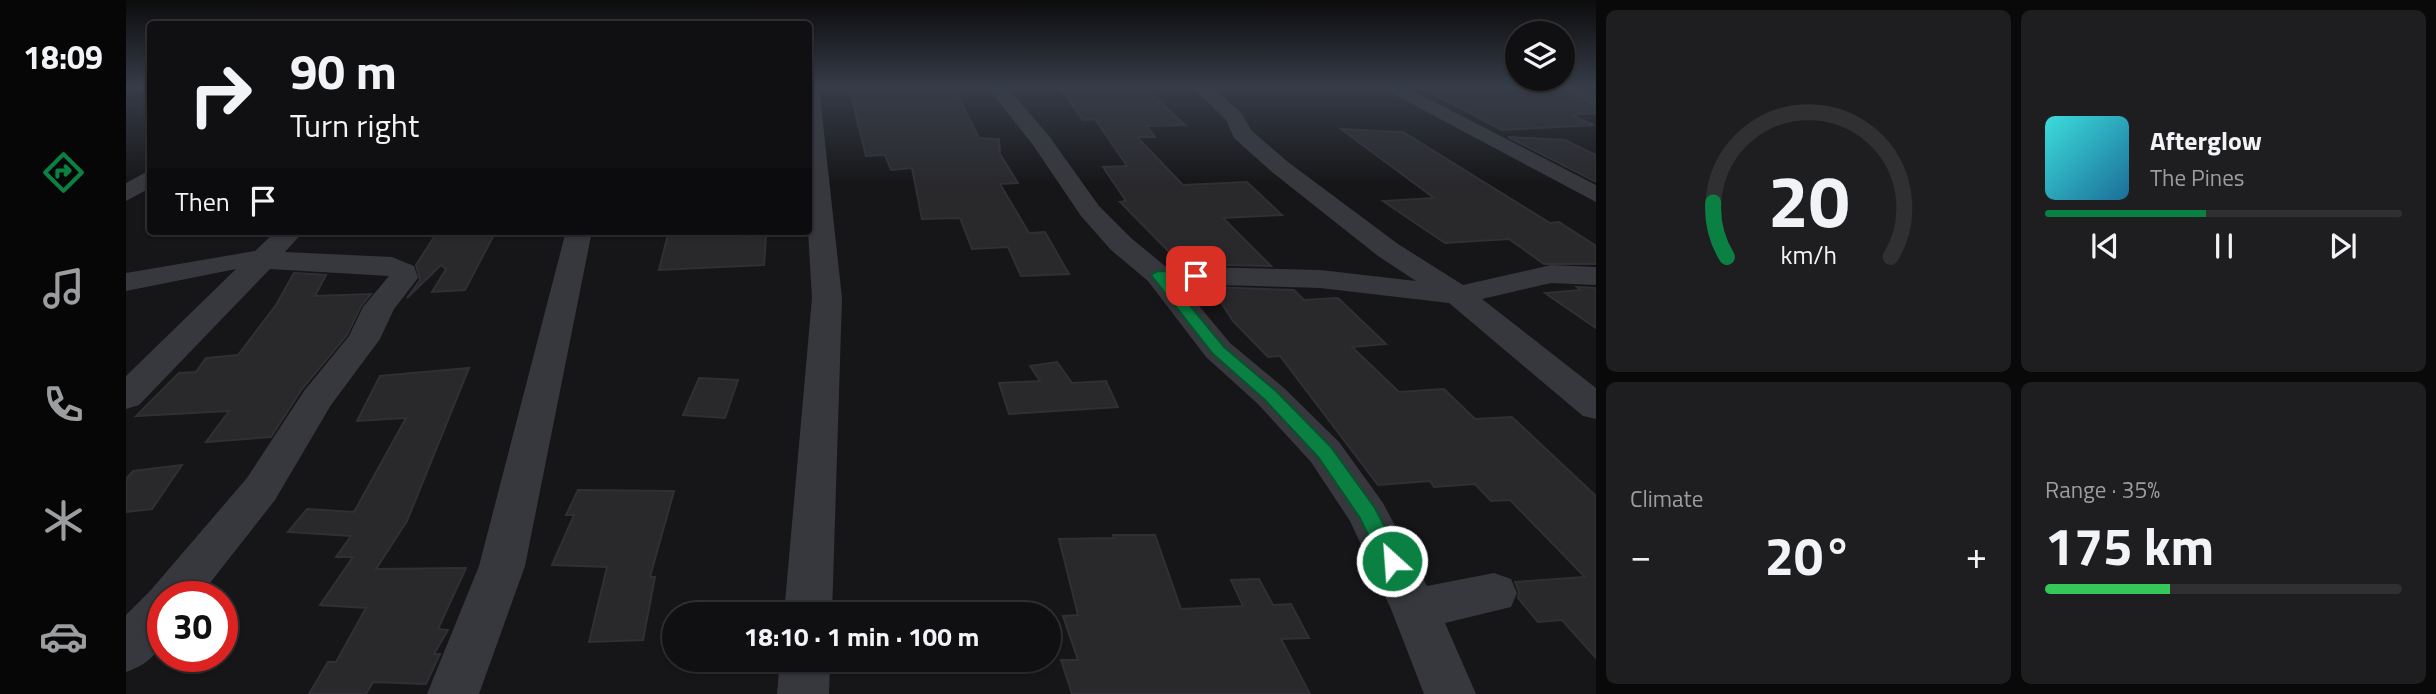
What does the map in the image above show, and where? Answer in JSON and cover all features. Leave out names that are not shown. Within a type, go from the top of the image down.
[{"type":"street","points":[[809,602],[827,298],[813,119]]},
{"type":"street","points":[[1023,119],[1090,211],[1121,244],[1158,275],[1218,350],[1271,396],[1325,452],[1368,514],[1415,609],[1450,694]]},
{"type":"street","points":[[1236,119],[1242,133],[1280,167],[1388,250],[1458,295],[1596,407]]},
{"type":"street","points":[[1450,119],[1596,195]]},
{"type":"street","points":[[126,194],[147,179]]},
{"type":"street","points":[[126,397],[287,235]]},
{"type":"street","points":[[453,694],[502,566],[578,235]]},
{"type":"street","points":[[126,282],[223,262],[263,259],[392,265],[404,272],[403,278],[379,307],[364,339],[317,399],[261,489],[184,581]]},
{"type":"street","points":[[1158,275],[1320,279],[1458,295],[1551,274],[1596,276]]},
{"type":"street","points":[[1415,609],[1494,593]]},
{"type":"street","points":[[126,650],[147,626]]},
{"type":"street","points":[[803,694],[804,672]]},
{"type":"building","points":[[857,119],[970,119],[979,138],[999,139],[1000,154],[1018,183],[1000,184],[1029,233],[1045,232],[1069,274],[1021,276],[1008,247],[972,249],[960,218],[922,219],[912,168],[891,170],[885,155],[866,156]]},
{"type":"building","points":[[1095,119],[1179,119],[1185,125],[1146,126],[1155,137],[1137,137],[1183,185],[1247,182],[1282,215],[1223,218],[1271,266],[1181,264],[1120,202],[1126,201],[1103,167],[1127,166]]},
{"type":"building","points":[[1482,119],[1581,119],[1594,125],[1502,130]]},
{"type":"building","points":[[1341,129],[1403,132],[1550,223],[1559,222],[1596,246],[1596,264],[1544,264],[1509,239],[1445,243],[1383,201],[1434,198]]},
{"type":"building","points":[[1508,137],[1565,140],[1596,155],[1596,182]]},
{"type":"building","points":[[435,235],[494,235],[465,290],[432,292],[446,269],[441,265],[407,298],[420,280],[416,265]]},
{"type":"building","points":[[668,235],[766,236],[764,265],[659,270]]},
{"type":"building","points":[[294,273],[326,275],[315,296],[371,294],[361,306],[347,335],[302,389],[271,437],[206,442],[229,411],[136,416],[179,373],[196,372],[206,358],[238,355],[276,305]]},
{"type":"building","points":[[1211,287],[1294,290],[1304,300],[1338,298],[1386,344],[1352,347],[1399,392],[1444,389],[1475,419],[1512,417],[1596,496],[1596,658],[1562,620],[1538,622],[1518,598],[1515,582],[1585,577],[1510,500],[1491,501],[1475,484],[1434,487],[1430,481],[1378,485],[1280,356],[1268,357],[1233,321]]},
{"type":"building","points":[[1577,287],[1596,288],[1596,328],[1545,293],[1581,290]]},
{"type":"building","points":[[1057,362],[1072,383],[1106,381],[1118,407],[1009,414],[999,383],[1040,381],[1030,366]]},
{"type":"building","points":[[469,368],[407,521],[376,569],[466,568],[438,629],[448,630],[434,654],[440,654],[426,684],[373,682],[366,694],[309,694],[328,662],[336,662],[366,608],[320,605],[353,557],[336,557],[351,536],[288,532],[307,509],[354,512],[406,418],[357,421],[380,376]]},
{"type":"building","points":[[699,378],[738,380],[725,418],[683,415]]},
{"type":"building","points":[[182,465],[152,509],[126,512],[126,479],[133,471]]},
{"type":"building","points":[[578,490],[674,491],[650,577],[655,577],[643,640],[589,642],[607,567],[552,565],[574,515],[566,515]]},
{"type":"building","points":[[1113,535],[1155,535],[1181,609],[1243,606],[1231,580],[1259,579],[1273,605],[1291,604],[1309,638],[1281,639],[1310,694],[1072,694],[1061,660],[1078,660],[1063,616],[1078,615],[1059,539],[1114,538]]},
{"type":"route","points":[[1196,276],[1158,275],[1218,350],[1271,396],[1325,452],[1368,514],[1392,561]]}]
